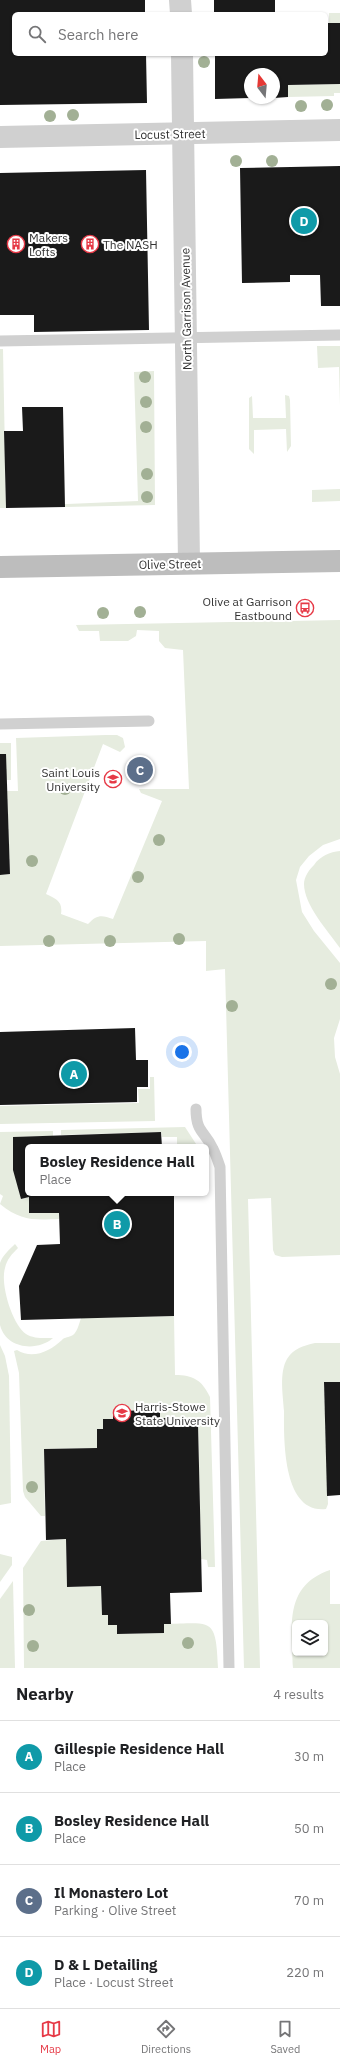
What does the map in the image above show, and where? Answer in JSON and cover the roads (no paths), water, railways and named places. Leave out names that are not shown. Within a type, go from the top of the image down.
[{"type":"main road","name":"Olive Street","points":[[0,567],[340,561]]},
{"type":"street","points":[[180,0],[181,12]]},
{"type":"street","name":"North Garrison Avenue","points":[[182,56],[189,563]]},
{"type":"street","name":"Locust Street","points":[[0,137],[340,130]]},
{"type":"lane","points":[[0,341],[340,335]]},
{"type":"lane","points":[[0,724],[149,721]]},
{"type":"lane","points":[[196,1109],[196,1121],[200,1131],[214,1150],[220,1167],[229,1668]]},
{"type":"place","name":"D & L Detailing","points":[[304,221]]},
{"type":"place","name":"Makers Lofts","points":[[16,244]]},
{"type":"place","name":"The NASH","points":[[90,244]]},
{"type":"place","name":"Olive at Garrison Eastbound","points":[[305,608]]},
{"type":"place","name":"Il Monastero Lot","points":[[140,770]]},
{"type":"place","name":"Saint Louis University","points":[[113,779]]},
{"type":"place","name":"Gillespie Residence Hall","points":[[74,1074]]},
{"type":"place","name":"Bosley Residence Hall","points":[[117,1224]]},
{"type":"place","name":"Harris-Stowe State University","points":[[122,1413]]}]
